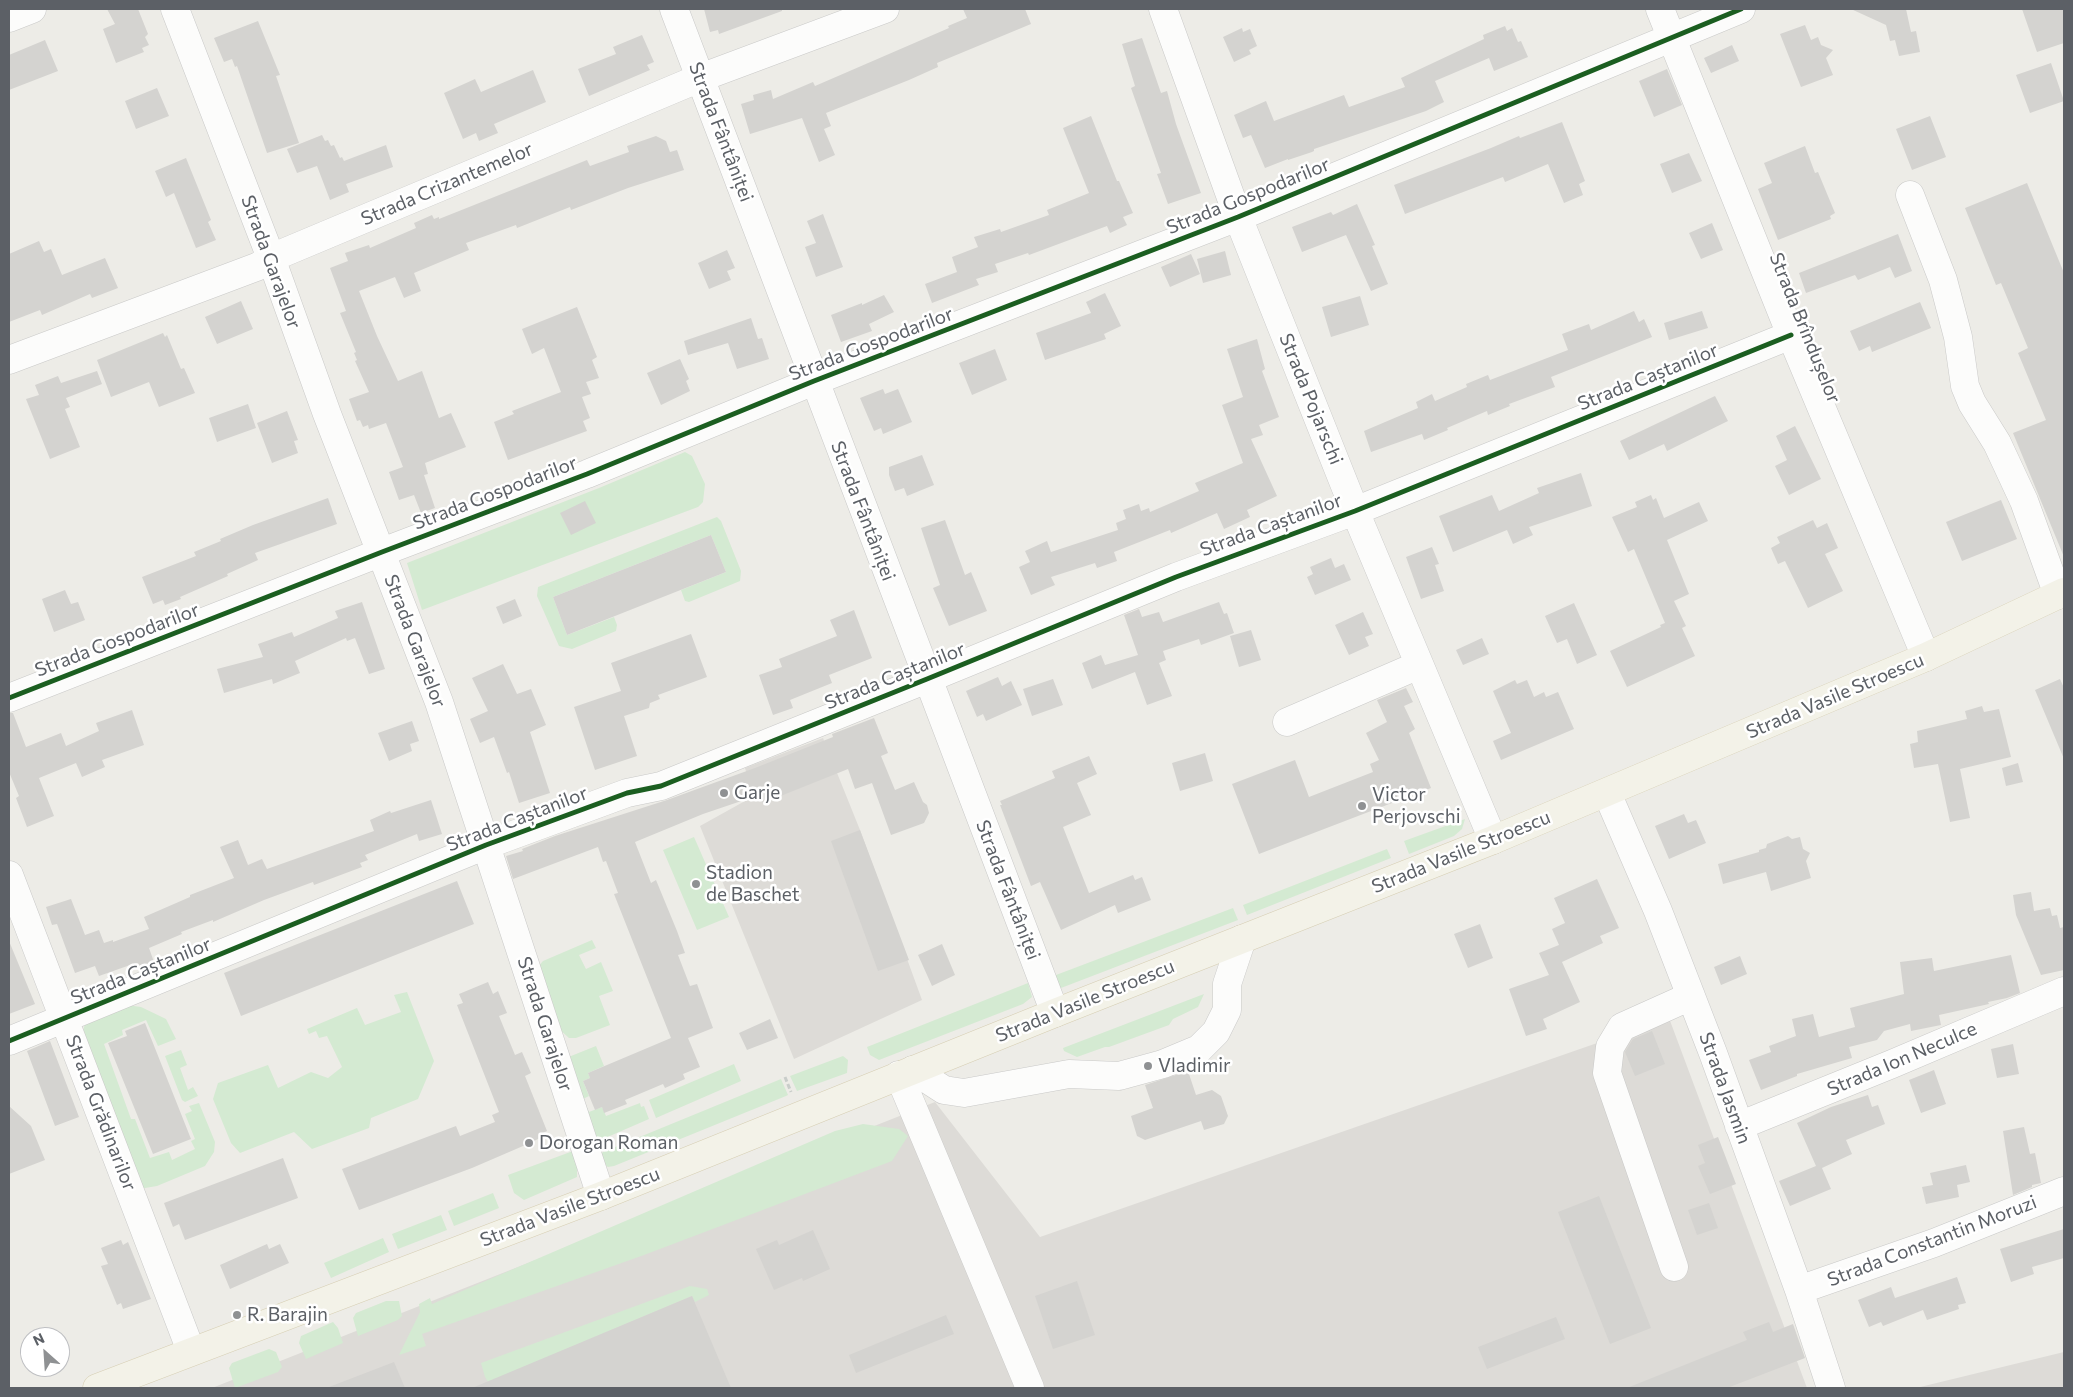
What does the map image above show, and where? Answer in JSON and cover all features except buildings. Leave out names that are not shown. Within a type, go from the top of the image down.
[{"type":"main road","name":"Strada Vasile Stroescu","points":[[96,1388],[601,1196],[1055,1013],[1493,840],[1926,657],[2061,594]]},
{"type":"street","points":[[9,18],[32,9]]},
{"type":"street","name":"Strada Garajelor","points":[[176,9],[271,258],[326,414],[382,552],[439,702],[601,1196]]},
{"type":"street","name":"Strada Fântâniței","points":[[674,9],[1055,1013]]},
{"type":"street","name":"Strada Crizantemelor","points":[[9,360],[259,266],[271,258],[700,78],[885,9]]},
{"type":"street","name":"Strada Pojarschi","points":[[1163,9],[1238,217],[1355,510],[1493,840]]},
{"type":"street","name":"Strada Brîndușelor","points":[[1660,9],[1791,335],[1926,657]]},
{"type":"street","name":"Strada Gospodarilor","points":[[9,698],[587,474],[814,381],[1238,217],[1741,9]]},
{"type":"street","points":[[1910,195],[1943,280],[1958,337],[1964,386],[1972,403],[1997,443],[2024,501],[2061,594]]},
{"type":"street","name":"Strada Caștanilor","points":[[9,1041],[486,845],[627,793],[661,786],[1176,577],[1355,510],[1791,335]]},
{"type":"street","points":[[1286,722],[1420,665]]},
{"type":"street","name":"Strada Jasmin","points":[[1607,793],[1658,911],[1691,996],[1799,1290],[1831,1388]]},
{"type":"street","name":"Strada Grădinarilor","points":[[9,875],[191,1351]]},
{"type":"street","points":[[906,1073],[944,1090],[964,1094],[1069,1074],[1119,1076],[1199,1050],[1216,1032],[1227,1010],[1228,984],[1242,939]]},
{"type":"street","name":"Strada Ion Neculce","points":[[1739,1126],[2064,991]]},
{"type":"street","points":[[1674,1267],[1607,1073],[1610,1046],[1622,1027],[1691,996]]},
{"type":"street","points":[[906,1073],[1030,1388]]},
{"type":"street","name":"Strada Constantin Moruzi","points":[[1799,1290],[1934,1243],[2064,1190]]},
{"type":"path","points":[[785,1077],[792,1094]]},
{"type":"shaded area","points":[[823,738],[860,830],[922,1000],[794,1059],[700,826],[754,796],[745,768]]},
{"type":"shaded area","points":[[1669,1018],[1807,1388],[212,1388],[935,1102],[1040,1237]]},
{"type":"shaded area","points":[[2064,1352],[2064,1388],[1916,1388]]},
{"type":"green space","points":[[685,452],[692,456],[705,484],[703,502],[698,507],[422,610],[407,563],[599,488]]},
{"type":"green space","points":[[717,517],[721,521],[741,571],[740,581],[689,602],[685,601],[681,590],[726,572],[711,535],[553,597],[567,635],[614,617],[617,625],[616,631],[572,649],[559,646],[537,596],[538,587]]},
{"type":"green space","points":[[1465,819],[1462,829],[1454,836],[1409,854],[1404,841]]},
{"type":"green space","name":"Stadion de Baschet","points":[[694,837],[729,917],[697,930],[663,850]]},
{"type":"green space","points":[[1387,849],[1391,858],[1247,915],[1243,905]]},
{"type":"green space","points":[[1233,908],[1238,920],[1061,988],[1055,986],[1052,980],[1056,975]]},
{"type":"green space","points":[[592,940],[596,948],[579,955],[586,969],[601,962],[613,991],[599,996],[610,1025],[576,1038],[569,1038],[558,1028],[536,969],[543,961]]},
{"type":"green space","points":[[1028,983],[1032,997],[1023,1004],[879,1060],[870,1055],[867,1047]]},
{"type":"green space","points":[[407,992],[434,1061],[418,1099],[371,1118],[369,1128],[312,1149],[294,1132],[240,1153],[231,1143],[213,1099],[218,1083],[268,1065],[278,1088],[311,1072],[328,1078],[342,1067],[327,1036],[319,1038],[316,1031],[309,1034],[307,1029],[357,1008],[365,1025],[401,1012],[394,995]]},
{"type":"green space","points":[[1204,994],[1198,1007],[1173,1019],[1169,1025],[1077,1057],[1064,1051],[1063,1048]]},
{"type":"green space","points":[[112,1003],[141,1007],[166,1019],[176,1039],[158,1046],[146,1020],[122,1030],[123,1035],[104,1044],[131,1119],[135,1119],[150,1158],[169,1152],[172,1160],[195,1149],[191,1141],[195,1139],[185,1114],[192,1111],[189,1106],[199,1103],[215,1142],[214,1152],[205,1166],[157,1186],[139,1189],[82,1036],[85,1023]]},
{"type":"green space","points":[[596,1046],[604,1066],[588,1073],[590,1078],[583,1081],[589,1096],[583,1099],[589,1112],[602,1107],[606,1116],[640,1103],[641,1107],[644,1106],[649,1119],[596,1142],[561,1060]]},
{"type":"green space","points":[[181,1050],[187,1065],[180,1068],[188,1090],[193,1087],[198,1096],[185,1102],[182,1100],[165,1056]]},
{"type":"green space","points":[[843,1056],[848,1060],[847,1073],[797,1091],[790,1076]]},
{"type":"green space","points":[[734,1064],[741,1081],[656,1118],[649,1100]]},
{"type":"green space","points":[[781,1079],[788,1095],[786,1096],[614,1166],[608,1167],[601,1162],[598,1156],[603,1152]]},
{"type":"green space","points":[[863,1124],[899,1129],[908,1136],[892,1161],[644,1255],[422,1334],[426,1346],[399,1355],[420,1312],[419,1304],[430,1298],[432,1304],[835,1131]]},
{"type":"green space","points":[[573,1151],[577,1163],[577,1177],[524,1200],[514,1193],[508,1175]]},
{"type":"green space","points":[[493,1193],[499,1208],[454,1226],[448,1211]]},
{"type":"green space","points":[[441,1215],[447,1230],[398,1249],[392,1234]]},
{"type":"green space","points":[[383,1238],[389,1252],[331,1278],[324,1263]]},
{"type":"green space","points":[[690,1286],[707,1289],[709,1295],[695,1302],[692,1296],[488,1382],[485,1377],[481,1363]]},
{"type":"green space","points":[[386,1301],[399,1301],[402,1316],[398,1320],[358,1336],[353,1318],[356,1313]]},
{"type":"green space","points":[[333,1322],[338,1328],[343,1343],[306,1359],[299,1343],[301,1336]]},
{"type":"green space","points":[[269,1349],[276,1352],[282,1367],[278,1372],[235,1388],[229,1368],[232,1363]]},
{"type":"cycle path","points":[[9,698],[587,474],[814,381],[1238,217],[1741,9]]},
{"type":"cycle path","points":[[9,1041],[486,845],[627,793],[661,786],[1176,577],[1355,511],[1791,335]]},
{"type":"place","name":"Garje","points":[[724,793]]},
{"type":"place","name":"Victor Perjovschi","points":[[1362,806]]},
{"type":"place","name":"Stadion de Baschet","points":[[696,884]]},
{"type":"place","name":"Vladimir","points":[[1148,1066]]},
{"type":"place","name":"Dorogan Roman","points":[[529,1143]]},
{"type":"place","name":"R. Barajin","points":[[237,1315]]}]
